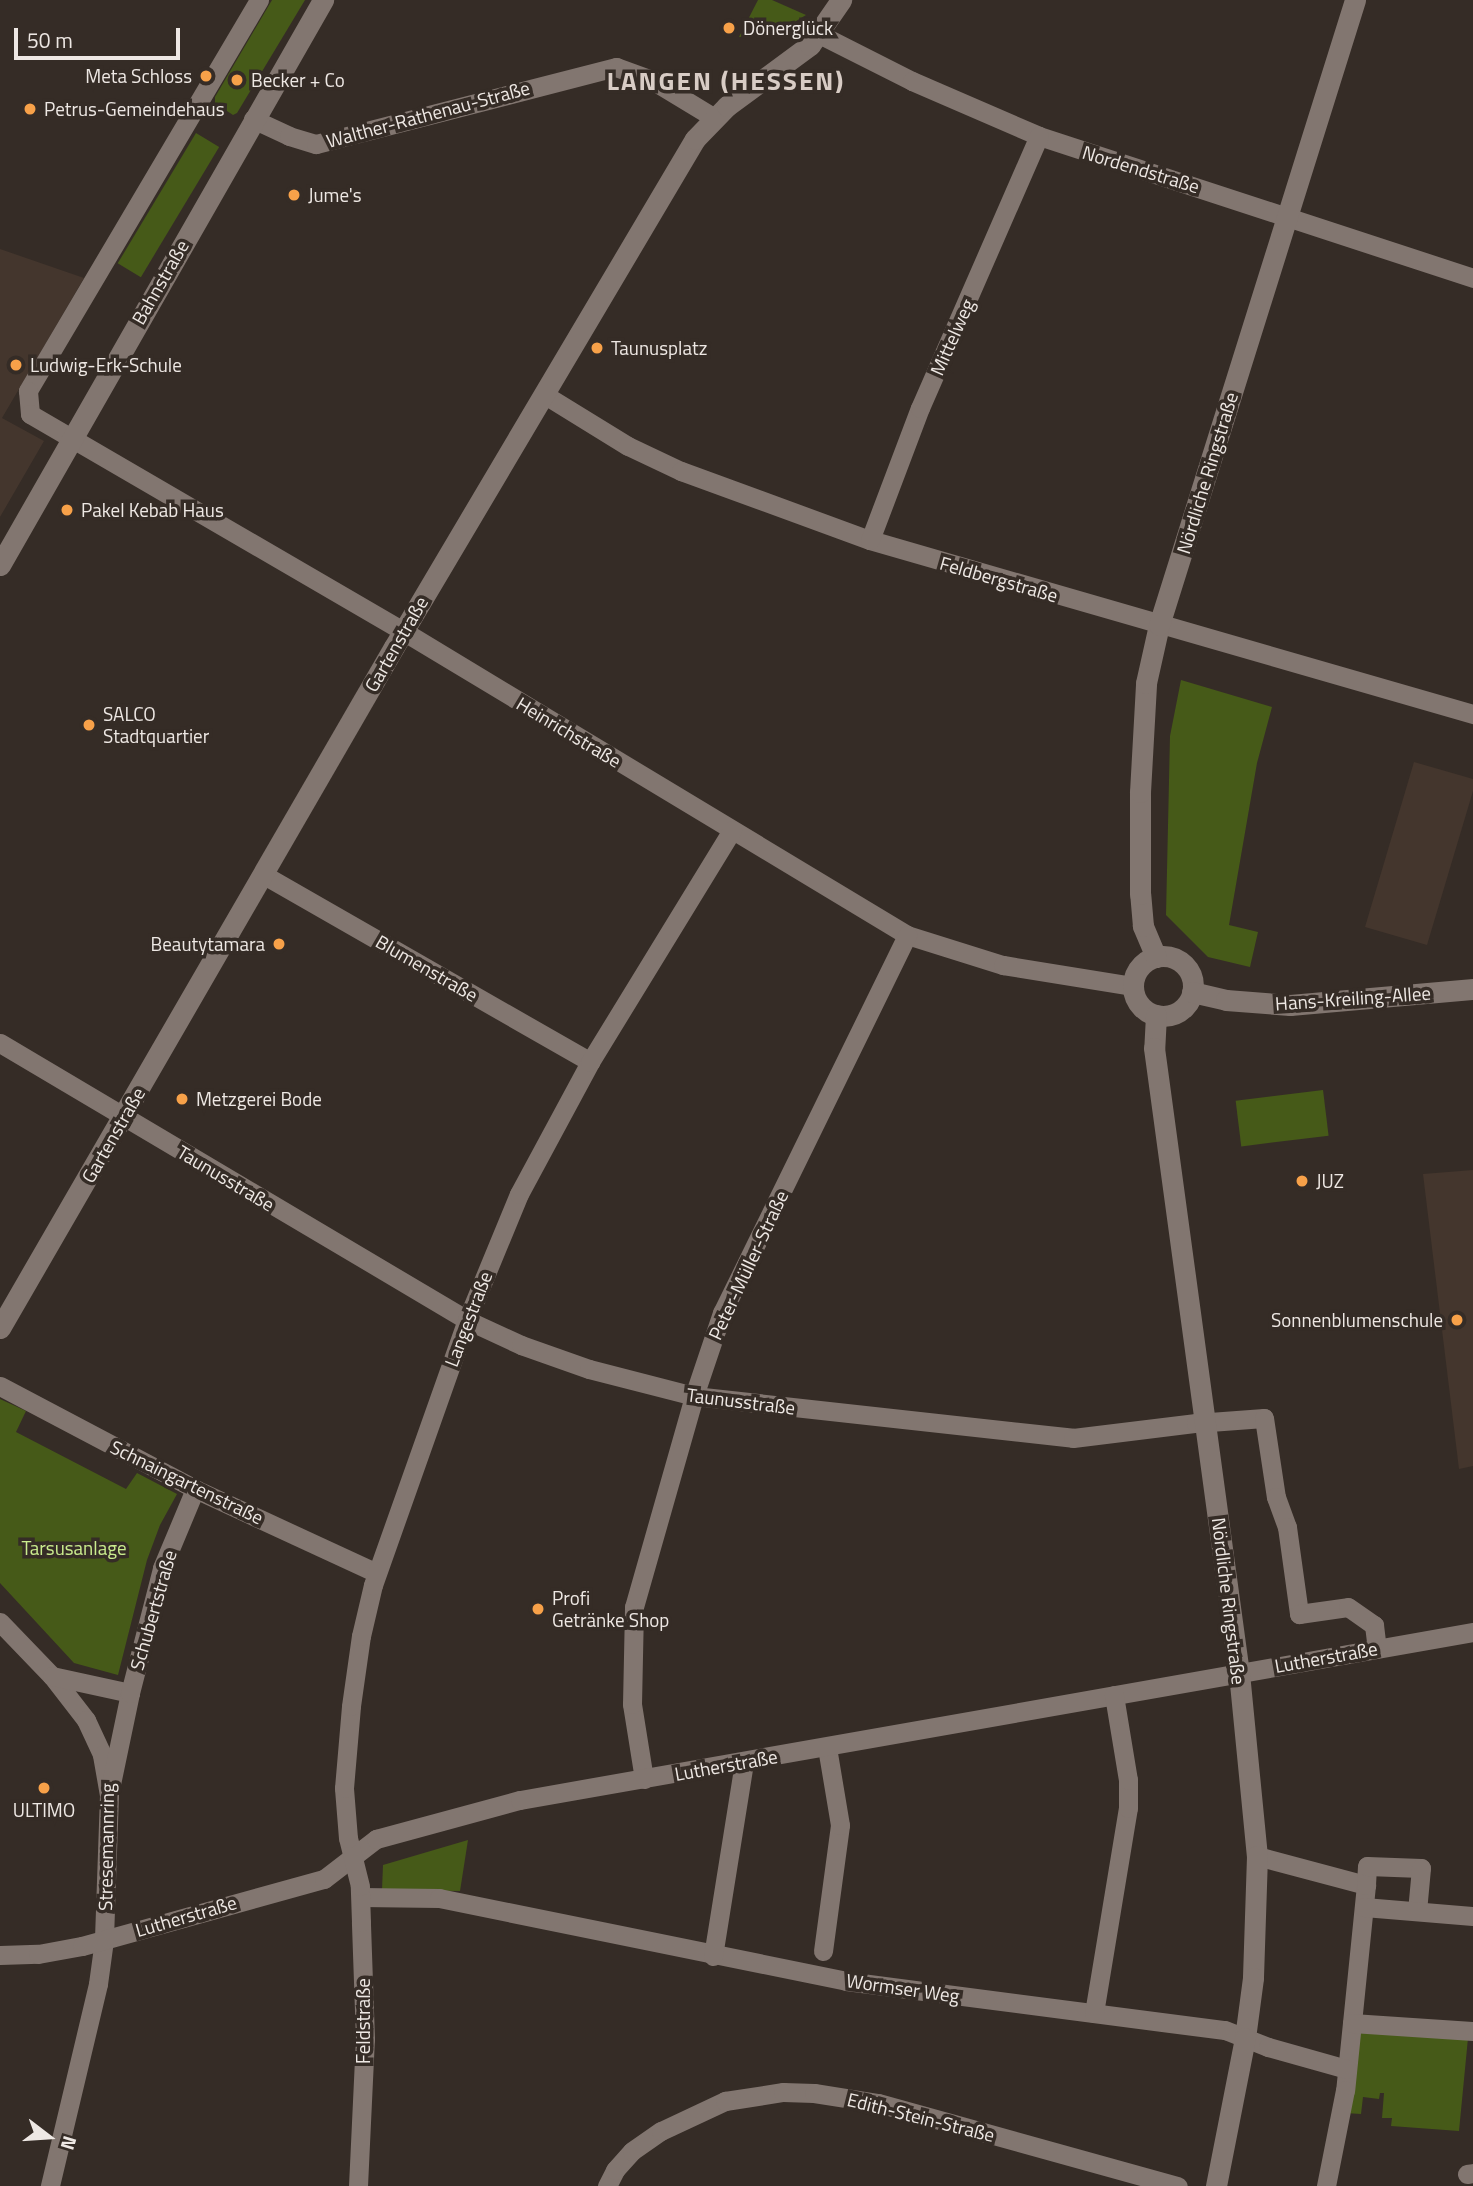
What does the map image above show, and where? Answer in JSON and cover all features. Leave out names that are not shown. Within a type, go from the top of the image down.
[{"type":"street","name":"Heinrichstraße","points":[[259,0],[28,391],[30,414],[402,631],[907,934],[1003,965],[1133,986]]},
{"type":"street","name":"Bahnstraße","points":[[0,565],[70,438],[323,0]]},
{"type":"street","name":"Gartenstraße","points":[[0,1328],[264,875],[402,631],[545,395],[695,139],[713,117],[810,45],[841,0]]},
{"type":"street","name":"Nördliche Ringstraße","points":[[1156,957],[1143,926],[1139,848],[1143,705],[1159,625],[1354,0]]},
{"type":"street","name":"Nordendstraße","points":[[820,34],[936,92],[1039,136],[1288,215],[1473,278]]},
{"type":"street","name":"Walther-Rathenau-Straße","points":[[253,119],[289,136],[316,144],[605,68],[624,67],[713,117]]},
{"type":"street","name":"Mittelweg","points":[[870,540],[920,408],[1039,136]]},
{"type":"street","name":"Feldbergstraße","points":[[545,395],[628,446],[681,471],[870,540],[1473,714]]},
{"type":"street","name":"Langestraße","points":[[352,1857],[345,1816],[345,1754],[361,1636],[377,1573],[467,1320],[519,1194],[590,1062],[732,830]]},
{"type":"street","name":"Blumenstraße","points":[[264,875],[590,1062]]},
{"type":"street","name":"Peter-Müller-Straße","points":[[644,1779],[632,1704],[634,1607],[694,1396],[722,1313],[907,934]]},
{"type":"street","points":[[1156,957],[1173,957],[1189,971],[1192,992],[1179,1011],[1156,1015],[1143,1009],[1136,1000],[1133,986],[1136,971],[1146,961],[1156,957]]},
{"type":"street","name":"Hans-Kreiling-Allee","points":[[1192,992],[1237,1002],[1290,1005],[1473,989]]},
{"type":"street","name":"Nördliche Ringstraße","points":[[1156,1015],[1154,1048],[1207,1422],[1239,1673],[1258,1856],[1253,1978],[1245,2038],[1216,2186]]},
{"type":"street","name":"Taunusstraße","points":[[0,1042],[467,1320],[568,1362],[694,1396],[1073,1438],[1264,1418],[1276,1497],[1287,1527],[1299,1614],[1348,1607],[1374,1625],[1377,1648]]},
{"type":"street","name":"Schnaingartenstraße","points":[[0,1386],[195,1489],[377,1573]]},
{"type":"street","name":"Schubertstraße","points":[[109,1795],[130,1693],[162,1568],[195,1489]]},
{"type":"street","name":"Stresemannring","points":[[0,1622],[52,1676],[96,1738],[107,1773],[109,1795],[104,1940],[92,2014],[50,2186]]},
{"type":"street","name":"Lutherstraße","points":[[0,1955],[38,1954],[104,1940],[220,1905],[324,1879],[376,1839],[551,1794],[1473,1632]]},
{"type":"street","name":"Schubertstraße","points":[[52,1676],[130,1693]]},
{"type":"street","points":[[1094,2013],[1122,1848],[1128,1787],[1114,1695]]},
{"type":"street","points":[[823,1951],[840,1825],[827,1747]]},
{"type":"street","points":[[713,1956],[744,1762]]},
{"type":"street","points":[[1258,1856],[1366,1885]]},
{"type":"street","name":"Feldstraße","points":[[352,1857],[360,1897],[365,2039],[358,2186]]},
{"type":"street","points":[[1326,2186],[1347,2069],[1367,1866],[1421,1868],[1417,1911]]},
{"type":"street","name":"Wormser Weg","points":[[360,1897],[439,1898],[846,1981],[1226,2030],[1336,2068],[1347,2069]]},
{"type":"street","points":[[1364,1908],[1473,1916]]},
{"type":"street","points":[[1352,2023],[1473,2031]]},
{"type":"street","name":"Edith-Stein-Straße","points":[[607,2186],[615,2170],[632,2151],[661,2131],[725,2101],[783,2092],[814,2093],[878,2103],[1178,2186]]},
{"type":"shaded area","name":"Ludwig-Erk-Schule","points":[[0,249],[84,278],[2,418],[44,441],[0,517]]},
{"type":"shaded area","points":[[1414,762],[1473,779],[1473,791],[1427,945],[1365,927]]},
{"type":"shaded area","name":"Sonnenblumenschule","points":[[1473,1170],[1473,1466],[1459,1469],[1423,1174]]},
{"type":"green space","points":[[272,0],[305,0],[237,113],[233,115],[215,103],[215,97]]},
{"type":"green space","points":[[758,0],[772,0],[806,15],[773,35],[739,37]]},
{"type":"green space","points":[[196,133],[219,147],[141,277],[118,263]]},
{"type":"green space","points":[[1181,680],[1272,707],[1257,763],[1229,925],[1258,932],[1250,967],[1208,957],[1166,915],[1170,736]]},
{"type":"green space","points":[[1323,1090],[1329,1136],[1241,1146],[1236,1101]]},
{"type":"green space","name":"Tarsusanlage","points":[[0,1399],[26,1411],[16,1432],[126,1489],[137,1473],[177,1494],[160,1525],[147,1560],[118,1675],[74,1663],[0,1583]]},
{"type":"green space","points":[[468,1840],[460,1891],[382,1890],[383,1865]]},
{"type":"green space","points":[[1359,2030],[1468,2038],[1459,2131],[1391,2126],[1392,2118],[1382,2118],[1384,2093],[1380,2093],[1379,2099],[1363,2097],[1361,2114],[1345,2113]]},
{"type":"place","name":"Dönerglück","points":[[729,28]]},
{"type":"place","name":"Meta Schloss","points":[[206,76]]},
{"type":"place","name":"Becker + Co","points":[[237,80]]},
{"type":"place","name":"Petrus-Gemeindehaus","points":[[30,109]]},
{"type":"place","name":"Jume's","points":[[294,195]]},
{"type":"place","name":"Taunusplatz","points":[[597,348]]},
{"type":"place","name":"Ludwig-Erk-Schule","points":[[16,365]]},
{"type":"place","name":"Pakel Kebab Haus","points":[[67,510]]},
{"type":"place","name":"SALCO Stadtquartier","points":[[89,725]]},
{"type":"place","name":"Beautytamara","points":[[279,944]]},
{"type":"place","name":"Metzgerei Bode","points":[[182,1099]]},
{"type":"place","name":"JUZ","points":[[1302,1181]]},
{"type":"place","name":"Sonnenblumenschule","points":[[1457,1320]]},
{"type":"place","name":"Profi Getränke Shop","points":[[538,1609]]},
{"type":"place","name":"ULTIMO","points":[[44,1788]]},
{"type":"district","name":"LANGEN (HESSEN)","points":[[726,81]]}]
